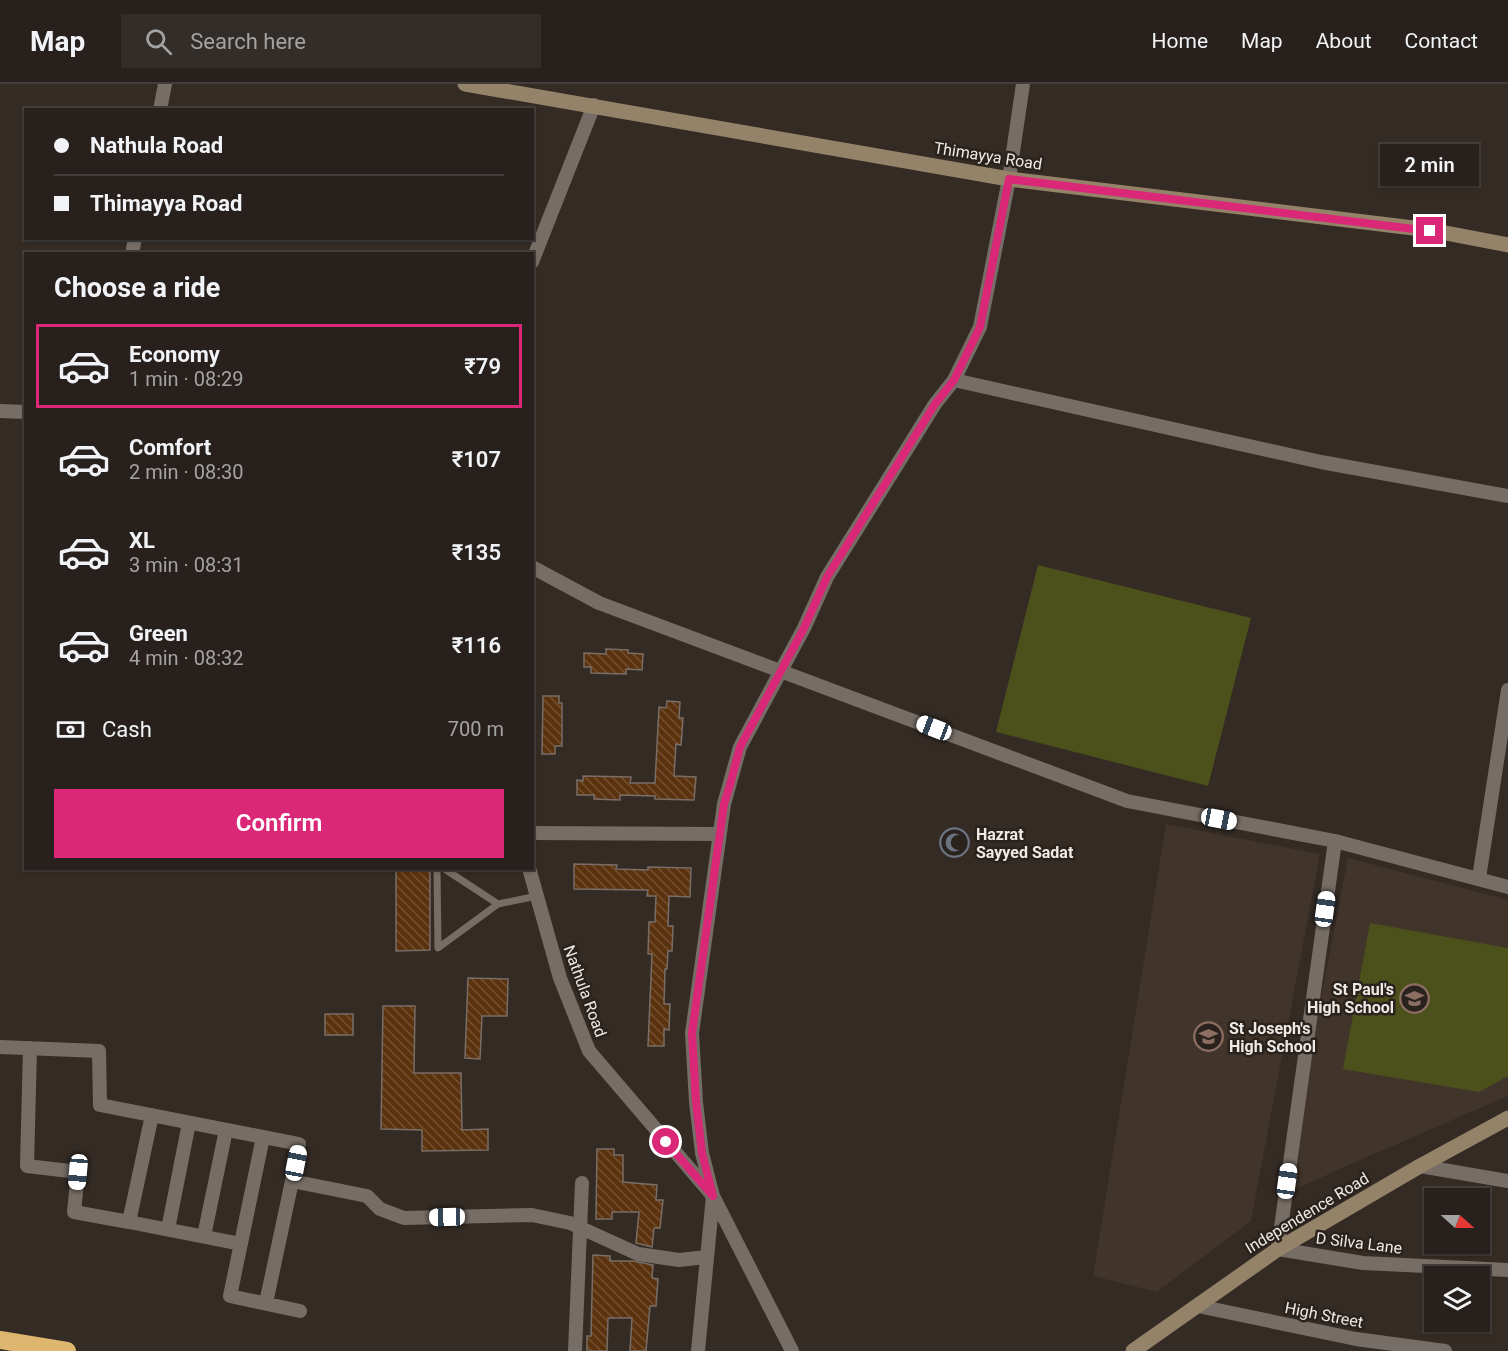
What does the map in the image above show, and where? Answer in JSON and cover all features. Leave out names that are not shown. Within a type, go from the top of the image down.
[{"type":"highway","points":[[0,1340],[67,1351]]},
{"type":"street","points":[[160,108],[165,84]]},
{"type":"street","name":"Thimayya Road","points":[[465,84],[1009,179],[1430,231],[1508,245]]},
{"type":"street","points":[[698,1351],[713,1196],[702,1153],[692,1033],[724,804],[740,747],[804,628],[827,577],[935,404],[954,380],[980,327],[1009,179],[1023,84]]},
{"type":"street","points":[[534,257],[594,105]]},
{"type":"street","points":[[954,380],[1321,462],[1508,496]]},
{"type":"street","points":[[0,411],[24,412]]},
{"type":"street","points":[[534,568],[599,603],[1127,801],[1335,841],[1508,887]]},
{"type":"street","points":[[1479,878],[1508,690]]},
{"type":"street","points":[[534,833],[720,834]]},
{"type":"street","points":[[1278,1249],[1335,841]]},
{"type":"street","name":"Nathula Road","points":[[530,870],[560,978],[589,1051],[713,1196],[792,1351]]},
{"type":"street","points":[[0,1047],[99,1051],[100,1105],[299,1144],[266,1304]]},
{"type":"street","points":[[30,1048],[27,1166],[78,1172],[74,1212],[241,1244]]},
{"type":"street","points":[[129,1221],[152,1115]]},
{"type":"street","name":"Independence Road","points":[[1133,1351],[1278,1249],[1420,1166],[1508,1118]]},
{"type":"street","points":[[168,1229],[189,1123]]},
{"type":"street","points":[[204,1236],[226,1130]]},
{"type":"street","points":[[262,1137],[230,1296],[300,1311]]},
{"type":"street","points":[[1420,1166],[1508,1181]]},
{"type":"street","points":[[292,1181],[367,1196],[380,1209],[404,1218],[532,1215],[570,1223],[638,1254],[679,1260],[707,1257]]},
{"type":"street","points":[[575,1351],[582,1183]]},
{"type":"street","name":"D Silva Lane","points":[[1278,1249],[1363,1263],[1508,1270]]},
{"type":"street","name":"High Street","points":[[1198,1306],[1355,1345],[1445,1351]]},
{"type":"lane","points":[[437,870],[438,948],[498,904],[537,896]]},
{"type":"lane","points":[[446,870],[498,904]]},
{"type":"shaded area","name":"St Joseph's High School","points":[[1166,824],[1320,854],[1251,1221],[1157,1292],[1093,1276]]},
{"type":"shaded area","name":"St Paul's High School","points":[[1348,858],[1508,900],[1508,1096],[1283,1195]]},
{"type":"green space","points":[[1038,565],[1251,618],[1208,786],[996,732]]},
{"type":"green space","points":[[1370,923],[1508,948],[1508,1076],[1479,1092],[1343,1069]]},
{"type":"building","points":[[606,649],[628,650],[628,653],[643,654],[642,670],[626,669],[626,674],[591,673],[591,667],[584,667],[584,653],[606,654]]},
{"type":"building","points":[[543,696],[559,696],[559,703],[562,703],[562,746],[555,746],[555,754],[542,754]]},
{"type":"building","points":[[667,701],[680,702],[679,718],[683,718],[681,745],[676,744],[674,776],[696,777],[694,800],[620,795],[620,800],[594,799],[594,795],[577,795],[577,780],[583,781],[583,776],[631,777],[630,783],[655,783],[659,707],[666,708]]},
{"type":"building","points":[[574,864],[617,865],[616,869],[691,868],[690,897],[669,896],[668,926],[673,926],[672,951],[668,951],[667,969],[665,969],[664,1004],[670,1004],[669,1030],[664,1029],[664,1046],[648,1046],[652,954],[648,954],[649,922],[655,922],[656,896],[647,896],[648,890],[574,889]]},
{"type":"building","points":[[396,870],[430,870],[430,950],[396,951]]},
{"type":"building","points":[[468,978],[508,979],[507,1016],[482,1016],[480,1059],[465,1058]]},
{"type":"building","points":[[383,1006],[415,1006],[414,1073],[461,1073],[462,1130],[488,1129],[488,1150],[422,1151],[422,1130],[381,1129]]},
{"type":"building","points":[[325,1014],[353,1014],[353,1035],[325,1035]]},
{"type":"building","points":[[597,1149],[614,1149],[614,1155],[623,1155],[623,1182],[657,1185],[656,1200],[663,1200],[660,1228],[654,1228],[652,1247],[636,1243],[639,1212],[612,1212],[612,1219],[596,1219]]},
{"type":"building","points":[[593,1255],[610,1256],[610,1261],[633,1261],[653,1265],[652,1278],[658,1279],[656,1306],[650,1306],[646,1351],[630,1351],[632,1318],[608,1318],[607,1351],[587,1351],[587,1336],[591,1336]]},
{"type":"place","name":"Hazrat Sayyed Sadat","points":[[955,843]]},
{"type":"place","name":"St Paul's High School","points":[[1415,998]]},
{"type":"place","name":"St Joseph's High School","points":[[1208,1037]]},
{"type":"route","points":[[666,1142],[713,1196],[702,1153],[692,1033],[724,804],[740,747],[804,628],[827,577],[935,404],[954,380],[980,327],[1009,179],[1430,231]]}]
